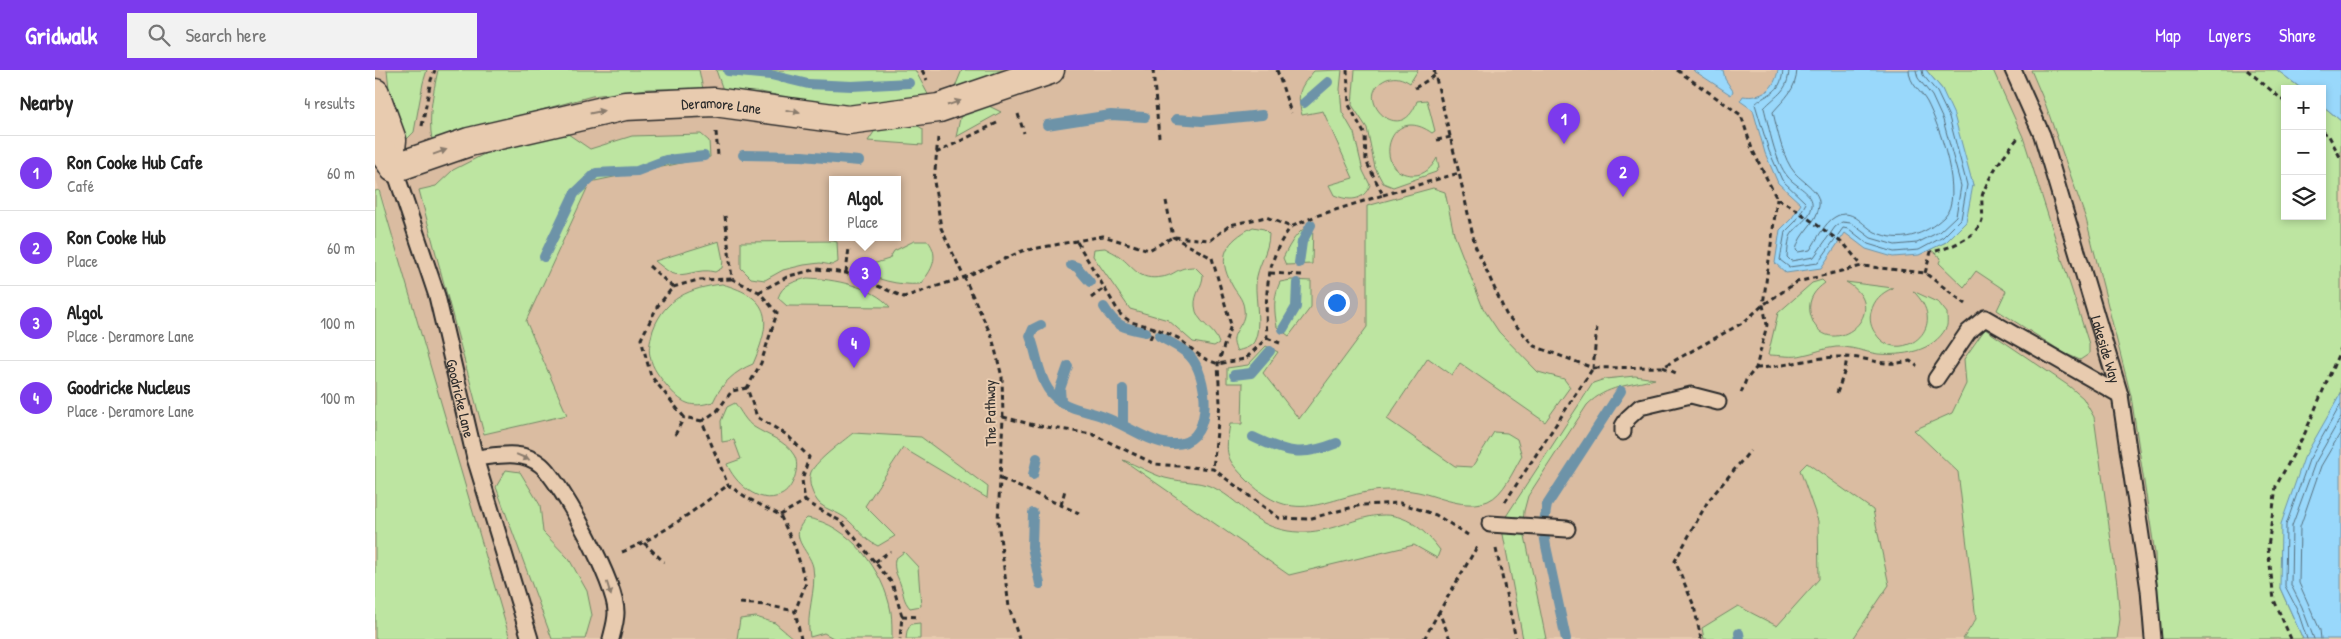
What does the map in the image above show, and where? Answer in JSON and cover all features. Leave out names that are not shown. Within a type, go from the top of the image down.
[{"type":"street","name":"Deramore Lane","points":[[394,157],[469,142],[625,106],[714,102],[848,120],[939,108],[1050,70]]},
{"type":"street","name":"Goodricke Lane","points":[[375,93],[392,140],[394,157]]},
{"type":"lane","name":"Lakeside Way","points":[[2013,70],[2045,144],[2120,395],[2149,590],[2153,639]]},
{"type":"lane","name":"Goodricke Lane","points":[[394,157],[437,296],[475,458],[530,639]]},
{"type":"lane","points":[[1936,379],[1968,332],[1985,318],[2120,395]]},
{"type":"lane","points":[[1623,432],[1623,426],[1628,418],[1640,407],[1691,395],[1718,402]]},
{"type":"lane","points":[[475,458],[515,454],[540,464],[562,491],[600,560],[616,612],[611,639]]},
{"type":"lane","points":[[1490,524],[1567,529]]},
{"type":"path","points":[[394,157],[435,70]]},
{"type":"path","points":[[1153,70],[1159,138]]},
{"type":"path","points":[[1277,70],[1291,113]]},
{"type":"path","points":[[1347,70],[1349,105],[1365,135],[1366,161],[1383,196]]},
{"type":"path","points":[[1435,70],[1475,245],[1506,314],[1534,346],[1593,368],[1663,367],[1744,322],[1763,305],[1797,282],[1862,266],[1925,273],[1985,318]]},
{"type":"path","points":[[1677,70],[1741,115],[1752,149],[1777,199],[1845,245],[1862,266]]},
{"type":"path","points":[[2247,70],[2281,99]]},
{"type":"path","points":[[1415,88],[1436,75]]},
{"type":"path","name":"The Pathway","points":[[939,108],[934,182],[941,228],[965,277],[994,345],[1002,377],[1003,417],[998,521],[1009,606],[1019,639]]},
{"type":"path","points":[[1009,117],[1017,113]]},
{"type":"path","points":[[1925,273],[1931,252],[1946,249],[1957,243],[1981,222],[1983,209],[1982,195],[1996,165],[2034,117]]},
{"type":"path","points":[[936,153],[1001,121]]},
{"type":"path","points":[[2326,134],[2341,159]]},
{"type":"path","points":[[1437,140],[1451,138]]},
{"type":"path","points":[[1077,242],[1120,314],[1131,322],[1155,328],[1178,338],[1203,358],[1218,364],[1245,359],[1267,338],[1265,299],[1270,273],[1282,238],[1291,227],[1317,216],[1459,173]]},
{"type":"path","points":[[1741,393],[1746,380],[1757,368],[1767,325],[1763,305],[1777,199]]},
{"type":"path","points":[[1166,201],[1173,237]]},
{"type":"path","points":[[725,216],[731,279]]},
{"type":"path","points":[[759,292],[789,276],[817,269],[846,273],[904,297],[965,277],[1022,252],[1103,236],[1149,250],[1173,237],[1211,240],[1230,225],[1266,216],[1291,227]]},
{"type":"path","points":[[1173,237],[1212,258],[1231,325],[1218,364],[1220,402],[1213,469]]},
{"type":"path","points":[[846,273],[849,248]]},
{"type":"path","points":[[649,266],[673,287]]},
{"type":"path","points":[[1270,273],[1302,276]]},
{"type":"path","points":[[747,388],[732,391],[717,411],[702,421],[684,417],[651,376],[641,339],[657,307],[673,287],[699,280],[731,279],[759,292],[777,313],[761,363],[747,388],[757,417],[787,435],[809,457],[802,480],[805,501]]},
{"type":"path","points":[[1091,298],[1104,288]]},
{"type":"path","points":[[1424,639],[1490,524],[1593,368],[1597,327]]},
{"type":"path","points":[[1150,339],[1155,328]]},
{"type":"path","points":[[1267,338],[1280,343]]},
{"type":"path","points":[[2291,639],[2274,600],[2268,548],[2276,486],[2305,433],[2341,348]]},
{"type":"path","points":[[1757,368],[1778,367],[1827,357],[1847,356],[1894,365],[1910,361],[1936,379]]},
{"type":"path","points":[[1837,393],[1845,370],[1847,356]]},
{"type":"path","points":[[675,435],[684,417]]},
{"type":"path","points":[[1003,417],[1034,425],[1091,434],[1155,464],[1213,469],[1279,518],[1308,519],[1361,505],[1400,503],[1436,515],[1479,542]]},
{"type":"path","points":[[702,421],[728,485],[749,500],[780,515],[795,547],[806,583],[795,611],[801,639]]},
{"type":"path","points":[[1701,639],[1694,606],[1675,561],[1708,501],[1751,451]]},
{"type":"path","points":[[1001,478],[1079,513]]},
{"type":"path","points":[[600,560],[644,543],[694,512],[728,485]]},
{"type":"path","points":[[1061,505],[1065,490]]},
{"type":"path","points":[[780,515],[805,501]]},
{"type":"path","points":[[805,501],[842,522],[892,583],[903,616],[900,639]]},
{"type":"path","points":[[1490,524],[1516,639]]},
{"type":"path","points":[[644,543],[664,562]]},
{"type":"path","points":[[875,562],[890,551]]},
{"type":"path","points":[[740,603],[765,605],[795,611]]},
{"type":"path","points":[[1439,612],[1450,639]]},
{"type":"path","points":[[903,616],[920,616]]},
{"type":"shaded area","points":[[375,70],[2341,70],[2341,639],[375,639],[375,212],[386,209],[375,177]]},
{"type":"green space","points":[[387,70],[427,70],[414,132],[404,142],[390,98]]},
{"type":"green space","points":[[438,70],[699,70],[703,89],[648,89],[592,96],[432,140],[431,114]]},
{"type":"green space","points":[[716,70],[915,70],[931,100],[877,106],[850,106],[804,101],[761,92],[724,93]]},
{"type":"green space","points":[[962,70],[1015,70],[968,86],[955,87]]},
{"type":"green space","points":[[1342,70],[1340,89],[1342,112],[1354,133],[1363,171],[1370,185],[1364,195],[1355,199],[1334,195],[1329,185],[1353,178],[1323,111],[1302,115],[1299,101],[1302,86],[1314,71]]},
{"type":"green space","points":[[1355,70],[1418,70],[1410,83],[1399,78],[1387,79],[1377,87],[1373,96],[1376,106],[1390,120],[1400,120],[1410,115],[1417,101],[1427,100],[1435,131],[1432,133],[1417,126],[1404,126],[1395,132],[1390,142],[1389,154],[1392,164],[1401,172],[1414,175],[1422,174],[1428,170],[1437,158],[1439,167],[1436,172],[1393,187],[1383,183],[1375,168],[1367,128],[1352,105]]},
{"type":"green space","points":[[1926,70],[1993,70],[2023,137],[2089,344],[2089,354],[2080,360],[2064,353],[1997,310],[2006,291],[1976,271],[1964,287],[1939,263],[1941,258],[1930,249],[1946,242],[1973,185],[1942,89]]},
{"type":"green space","points":[[2031,70],[2277,70],[2297,85],[2281,85],[2281,220],[2326,220],[2326,108],[2341,121],[2341,393],[2327,419],[2280,588],[2303,639],[2158,639],[2155,554],[2131,396],[2086,219],[2045,103]]},
{"type":"green space","points":[[987,105],[1001,112],[956,137],[961,114]]},
{"type":"green space","points":[[913,123],[923,129],[923,145],[868,141],[878,126]]},
{"type":"green space","points":[[568,134],[590,149],[632,136],[701,134],[709,141],[710,157],[590,182],[526,321],[567,415],[484,434],[419,190],[436,186],[453,170],[502,145],[536,135]]},
{"type":"green space","points":[[1433,188],[1445,192],[1454,234],[1483,308],[1499,332],[1538,372],[1564,379],[1570,387],[1545,422],[1460,363],[1452,375],[1428,358],[1387,419],[1455,466],[1472,467],[1494,432],[1507,433],[1517,439],[1522,456],[1503,488],[1494,498],[1488,501],[1470,504],[1461,503],[1415,491],[1391,490],[1371,491],[1318,505],[1301,506],[1284,504],[1267,496],[1240,473],[1231,461],[1227,450],[1230,424],[1242,424],[1243,383],[1227,383],[1227,368],[1248,365],[1266,346],[1278,352],[1263,373],[1299,419],[1367,327],[1367,206]]},
{"type":"green space","points":[[379,190],[510,639],[375,639],[375,191]]},
{"type":"green space","points":[[1313,223],[1312,264],[1286,265],[1283,258],[1292,242],[1299,233]]},
{"type":"green space","points":[[1253,227],[1264,229],[1269,234],[1256,283],[1258,330],[1252,344],[1237,351],[1234,339],[1243,320],[1244,309],[1241,299],[1227,275],[1224,258],[1230,244]]},
{"type":"green space","points":[[719,241],[723,260],[722,268],[715,272],[703,271],[681,275],[669,272],[655,261]]},
{"type":"green space","points":[[914,241],[928,241],[932,247],[934,258],[931,269],[920,284],[903,284],[887,281],[856,269],[860,262],[876,263],[889,259],[894,251]]},
{"type":"green space","points":[[741,242],[837,242],[838,262],[832,265],[820,263],[804,265],[783,270],[765,280],[751,278],[741,268]]},
{"type":"green space","points":[[1105,248],[1119,256],[1137,272],[1147,277],[1162,277],[1184,268],[1195,267],[1203,275],[1195,302],[1196,312],[1219,343],[1214,346],[1193,342],[1168,320],[1130,309],[1093,256],[1094,249]]},
{"type":"green space","points":[[807,278],[852,285],[874,294],[890,307],[787,306],[778,298],[782,290],[793,282]]},
{"type":"green space","points":[[1291,280],[1311,281],[1311,307],[1289,336],[1277,327],[1275,304],[1280,282]]},
{"type":"green space","points":[[1822,280],[1825,283],[1813,295],[1810,303],[1810,312],[1817,328],[1828,335],[1840,335],[1852,330],[1861,320],[1865,308],[1860,294],[1846,282],[1893,288],[1879,297],[1870,315],[1873,329],[1885,343],[1896,346],[1907,345],[1917,339],[1925,330],[1927,319],[1924,305],[1913,291],[1939,303],[1947,313],[1947,327],[1933,342],[1916,351],[1907,353],[1878,354],[1852,348],[1836,347],[1799,356],[1768,355],[1778,313],[1812,283]]},
{"type":"green space","points":[[722,284],[751,296],[759,304],[765,323],[759,349],[753,364],[740,370],[729,379],[720,389],[713,402],[698,405],[687,403],[677,397],[657,372],[649,353],[651,336],[658,319],[672,302],[699,288]]},
{"type":"green space","points":[[1985,329],[2069,386],[2083,398],[2094,417],[2117,584],[2120,619],[2117,639],[1963,639],[1976,619],[1958,472],[1914,430],[1952,413],[1966,384],[1964,359]]},
{"type":"green space","points":[[1635,376],[1655,379],[1602,393],[1587,405],[1528,496],[1523,526],[1546,639],[1523,639],[1501,524],[1593,383],[1605,379]]},
{"type":"green space","points":[[735,403],[751,425],[781,442],[794,455],[797,465],[795,477],[789,488],[781,495],[773,498],[756,495],[741,485],[730,471],[727,464],[741,459],[734,440],[722,442],[721,421],[727,407]]},
{"type":"green space","points":[[853,433],[921,437],[988,487],[987,498],[903,448],[865,506],[895,536],[878,546],[868,540],[844,517],[820,504],[810,485],[810,476],[814,467],[830,451]]},
{"type":"green space","points":[[1123,460],[1165,478],[1214,487],[1258,520],[1276,528],[1288,531],[1310,532],[1367,517],[1384,515],[1402,518],[1420,529],[1440,550],[1437,558],[1414,545],[1289,575]]},
{"type":"green space","points":[[1807,463],[1873,510],[1889,585],[1853,639],[1704,639],[1702,628],[1738,606],[1777,626],[1819,579],[1818,521],[1800,470]]},
{"type":"green space","points":[[506,470],[520,472],[540,505],[543,532],[569,559],[587,591],[592,615],[585,639],[552,639],[496,487]]},
{"type":"green space","points":[[807,518],[837,529],[862,552],[872,566],[887,596],[891,612],[892,639],[835,639],[824,633],[810,637],[809,620],[814,576],[811,561],[799,537],[801,525]]},
{"type":"green space","points":[[904,552],[918,567],[921,606],[910,608],[905,600],[896,573],[895,559]]},
{"type":"green space","points":[[756,617],[775,623],[794,639],[737,639],[740,619]]},
{"type":"green space","points":[[920,623],[920,639],[906,639],[907,631],[911,624]]},
{"type":"water","points":[[1693,70],[1723,70],[1725,79],[1733,91],[1731,95]]},
{"type":"water","points":[[1778,70],[1926,70],[1942,89],[1954,115],[1973,185],[1966,222],[1946,242],[1919,255],[1893,257],[1866,249],[1845,233],[1821,268],[1786,273],[1775,263],[1780,230],[1792,218],[1801,204],[1778,183],[1765,153],[1753,110],[1740,101],[1743,96],[1756,96],[1767,91],[1774,82]]},
{"type":"water","points":[[2277,70],[2341,70],[2341,121],[2326,108],[2326,85],[2297,85]]},
{"type":"water","points":[[2341,393],[2341,639],[2303,639],[2280,588],[2281,524],[2304,458]]},
{"type":"waterway","points":[[728,71],[771,75],[808,84],[852,86],[909,83]]},
{"type":"waterway","points":[[1304,103],[1328,82]]},
{"type":"waterway","points":[[1047,125],[1111,115],[1145,117]]},
{"type":"waterway","points":[[1176,119],[1202,121],[1262,115]]},
{"type":"waterway","points":[[743,155],[802,156],[859,161]]},
{"type":"waterway","points":[[544,257],[574,194],[596,173],[637,171],[666,160],[704,156]]},
{"type":"waterway","points":[[1299,263],[1302,242],[1311,225]]},
{"type":"waterway","points":[[1071,265],[1077,267],[1090,282]]},
{"type":"waterway","points":[[1283,329],[1296,307],[1297,283]]},
{"type":"waterway","points":[[1104,307],[1117,323],[1146,332]]},
{"type":"waterway","points":[[1041,325],[1033,329],[1030,336],[1045,383],[1048,389],[1060,401],[1074,408],[1112,420],[1145,437],[1162,443],[1185,442],[1195,435],[1201,425],[1204,412],[1202,383],[1198,370],[1190,356],[1182,349],[1159,336]]},
{"type":"waterway","points":[[1234,375],[1251,373],[1270,351]]},
{"type":"waterway","points":[[1061,402],[1060,389],[1068,366]]},
{"type":"waterway","points":[[1123,389],[1123,425]]},
{"type":"waterway","points":[[1566,639],[1543,527],[1547,505],[1621,391]]},
{"type":"waterway","points":[[1253,437],[1275,447],[1294,451],[1314,450],[1337,443]]},
{"type":"waterway","points":[[1033,475],[1037,458]]},
{"type":"waterway","points":[[1033,513],[1032,547],[1040,584]]},
{"type":"waterway","points":[[1739,633],[1740,639]]},
{"type":"place","name":"Ron Cooke Hub Cafe","points":[[1564,144]]},
{"type":"place","name":"Ron Cooke Hub","points":[[1623,197]]},
{"type":"place","name":"Algol","points":[[865,298]]},
{"type":"place","name":"Goodricke Nucleus","points":[[854,368]]}]
